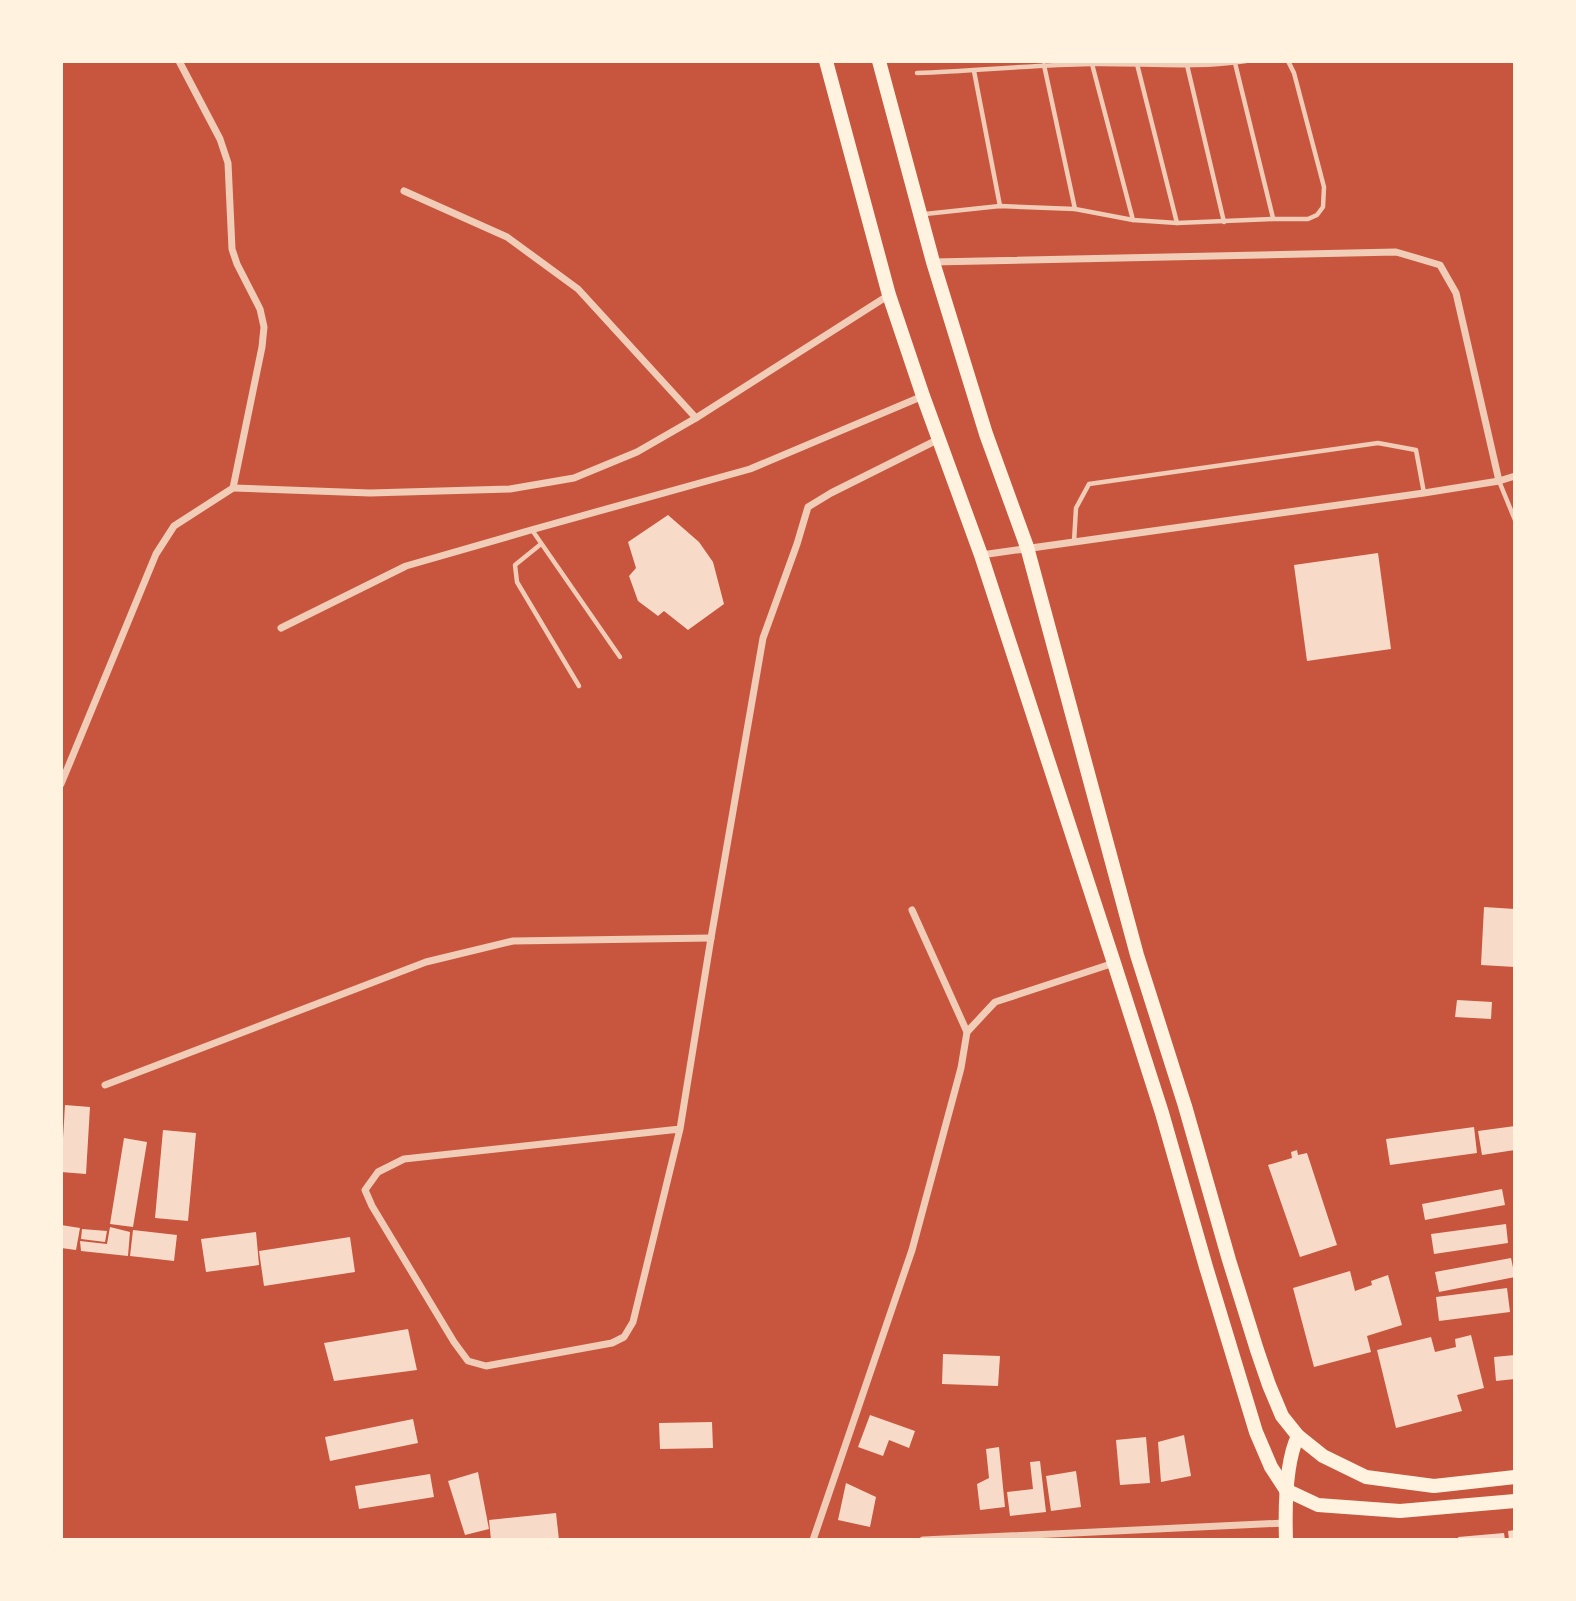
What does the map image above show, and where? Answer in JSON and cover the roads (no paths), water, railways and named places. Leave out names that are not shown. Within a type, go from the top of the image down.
[{"type":"main road","points":[[826,61],[889,295],[981,555],[1114,963],[1162,1113],[1256,1432],[1271,1467],[1286,1490],[1318,1505],[1400,1511],[1515,1501]]},
{"type":"main road","points":[[879,61],[933,262],[986,434],[1027,547],[1137,955],[1185,1106],[1229,1260],[1269,1385],[1282,1416],[1298,1436],[1323,1456],[1366,1477],[1434,1486],[1515,1477]]},
{"type":"main road","points":[[1286,1540],[1286,1490],[1294,1444],[1298,1436]]},
{"type":"street","points":[[179,61],[220,139],[228,163],[232,248],[237,264],[260,309],[264,327],[233,488]]},
{"type":"street","points":[[404,191],[507,237],[578,289],[696,418]]},
{"type":"street","points":[[933,262],[1396,252],[1440,265],[1456,293],[1499,481]]},
{"type":"street","points":[[61,784],[156,554],[174,526],[233,488],[370,493],[510,489],[574,478],[638,452],[889,295]]},
{"type":"street","points":[[281,628],[406,566],[750,469],[923,396]]},
{"type":"street","points":[[680,1129],[404,1159],[378,1171],[365,1190],[372,1206],[468,1361],[486,1366],[612,1343],[625,1337],[633,1322],[680,1129],[710,938],[763,638],[808,507],[940,439]]},
{"type":"street","points":[[981,555],[1424,493],[1515,476]]},
{"type":"street","points":[[912,910],[967,1032]]},
{"type":"street","points":[[105,1086],[426,962],[513,941],[710,938]]},
{"type":"street","points":[[813,1540],[912,1250],[961,1068],[967,1032],[995,1002],[1114,963]]},
{"type":"street","points":[[923,1540],[1285,1523]]},
{"type":"lane","points":[[918,73],[1044,65],[1187,65],[1246,61]]},
{"type":"lane","points":[[920,214],[1000,206],[1075,209],[1133,220],[1177,223],[1308,219],[1317,215],[1323,207],[1324,187],[1294,73],[1288,61]]},
{"type":"lane","points":[[1235,63],[1273,219]]},
{"type":"lane","points":[[1092,64],[1133,220]]},
{"type":"lane","points":[[1138,64],[1177,223]]},
{"type":"lane","points":[[1044,65],[1075,209]]},
{"type":"lane","points":[[1187,65],[1224,222]]},
{"type":"lane","points":[[974,71],[1000,206]]},
{"type":"lane","points":[[1074,542],[1076,508],[1089,484],[1378,443],[1416,450],[1424,493]]},
{"type":"lane","points":[[1499,481],[1515,520]]},
{"type":"lane","points":[[531,530],[620,657]]},
{"type":"lane","points":[[541,544],[515,565],[517,582],[579,686]]}]
